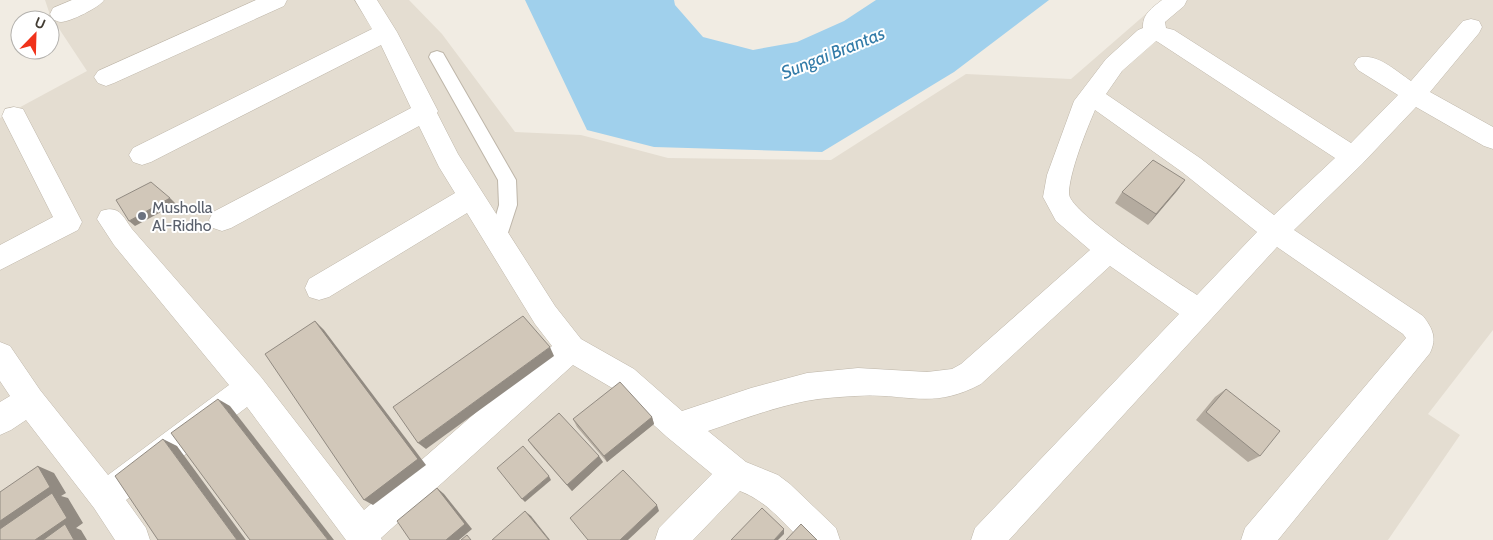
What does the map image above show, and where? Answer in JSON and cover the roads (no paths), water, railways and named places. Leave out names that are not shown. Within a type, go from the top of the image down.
[{"type":"street","points":[[61,14],[93,0]]},
{"type":"street","points":[[106,77],[276,0]]},
{"type":"street","points":[[366,0],[386,32],[426,111],[448,160],[545,315],[571,348],[624,379],[678,427],[735,473],[767,486],[779,495],[824,540]]},
{"type":"street","points":[[1155,33],[1155,18],[1176,0]]},
{"type":"street","points":[[987,540],[1275,231],[1353,158],[1414,94],[1471,27]]},
{"type":"street","points":[[142,155],[386,32]]},
{"type":"street","points":[[1200,313],[1109,250],[1065,213],[1056,197],[1060,175],[1083,108],[1114,65],[1146,36],[1155,33],[1166,36],[1353,158]]},
{"type":"street","points":[[1366,64],[1493,139]]},
{"type":"street","points":[[1092,96],[1191,165],[1275,231],[1413,324],[1420,336],[1420,344],[1257,540]]},
{"type":"street","points":[[222,220],[426,111]]},
{"type":"street","points":[[0,258],[69,222],[14,116]]},
{"type":"street","points":[[319,288],[471,197]]},
{"type":"street","points":[[110,219],[250,387],[364,537],[571,348]]},
{"type":"street","points":[[678,427],[751,402],[807,387],[858,382],[927,386],[956,382],[971,374],[1109,250]]},
{"type":"street","points":[[0,355],[29,400],[105,497],[134,540]]},
{"type":"street","points":[[105,497],[250,387]]},
{"type":"street","points":[[0,420],[29,400]]},
{"type":"street","points":[[671,540],[735,473]]},
{"type":"lane","points":[[437,58],[507,180],[508,205],[498,240]]},
{"type":"water","name":"Sungai Brantas","points":[[525,0],[674,0],[675,5],[703,37],[753,50],[797,42],[844,21],[876,0],[1049,0],[954,72],[822,152],[654,147],[587,130]]},
{"type":"place","name":"Musholla Al-Ridho","points":[[142,216]]}]
